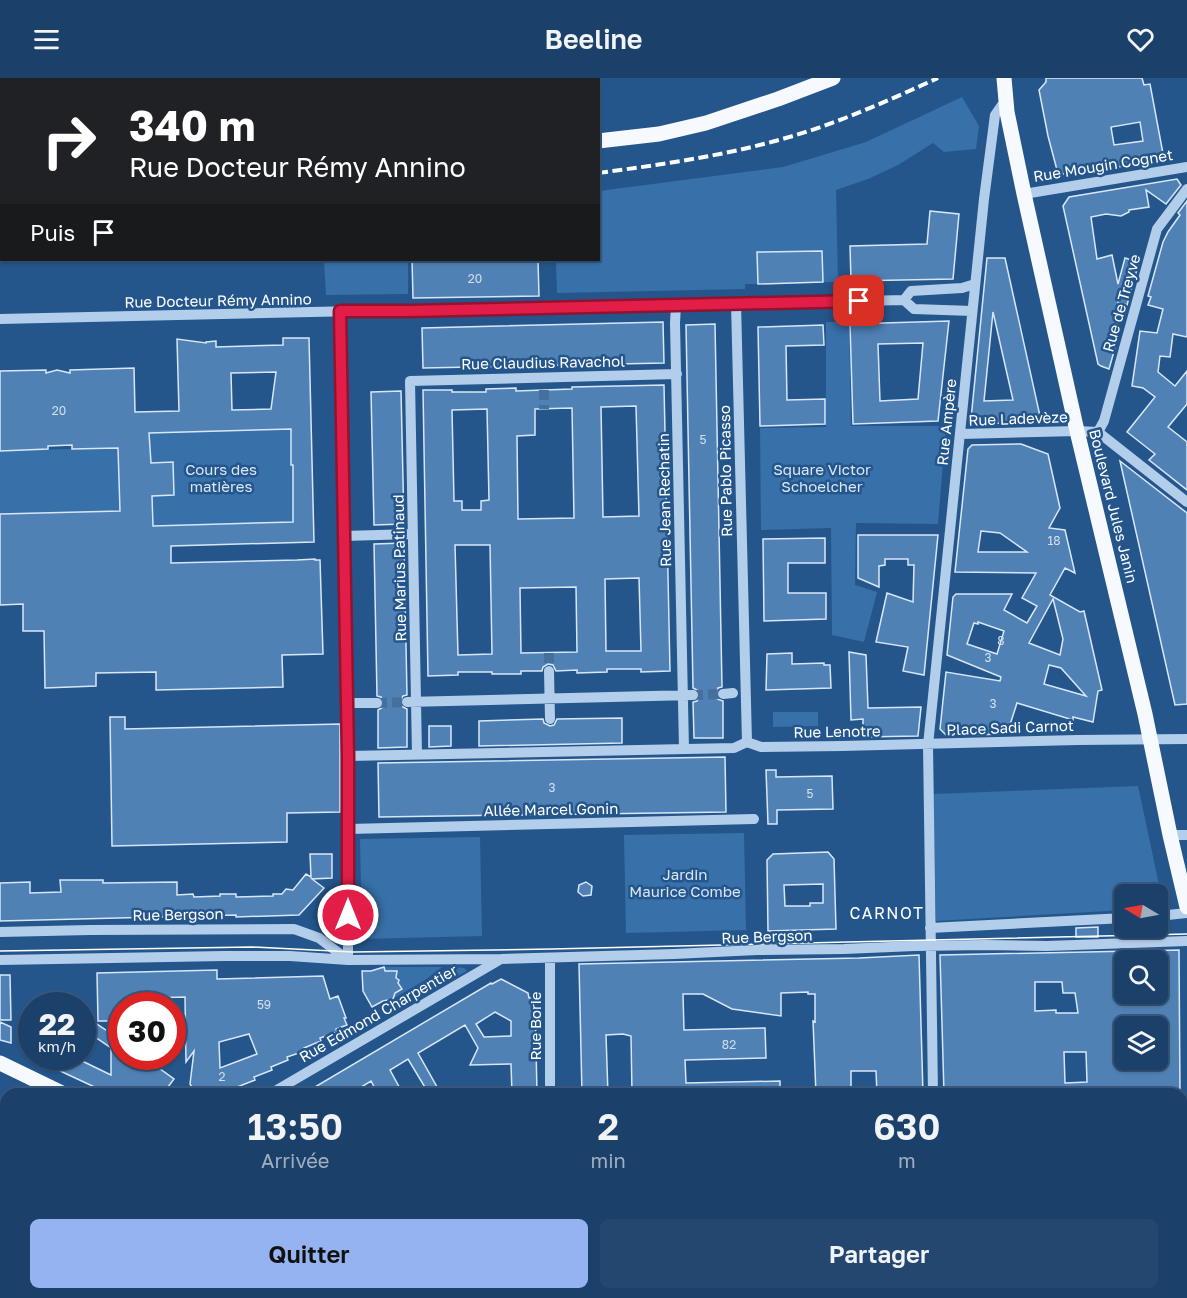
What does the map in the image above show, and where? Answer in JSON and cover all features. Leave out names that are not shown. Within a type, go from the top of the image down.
[{"type":"main road","points":[[600,140],[659,134],[706,123],[833,78]]},
{"type":"main road","name":"Boulevard Jules Janin","points":[[994,78],[1004,109],[1024,194],[1077,431],[1151,740],[1187,907]]},
{"type":"main road","name":"Boulevard Jules Janin","points":[[1004,78],[1004,109]]},
{"type":"main road","points":[[0,1063],[52,1088]]},
{"type":"street","name":"Rue Ampère","points":[[928,745],[992,134],[995,115],[1004,109]]},
{"type":"street","name":"Rue Mougin Cognet","points":[[1024,194],[1187,167]]},
{"type":"street","name":"Rue de Treyve","points":[[1098,432],[1104,421],[1157,229],[1187,189]]},
{"type":"street","name":"Rue Docteur Rémy Annino","points":[[904,300],[911,291],[962,288],[975,284]]},
{"type":"street","name":"Rue Docteur Rémy Annino","points":[[0,319],[904,300],[914,309],[972,311]]},
{"type":"street","name":"Rue Pablo Picasso","points":[[736,303],[747,742]]},
{"type":"street","name":"Rue Jean Rechatin","points":[[676,305],[676,374],[688,695],[684,749]]},
{"type":"street","points":[[340,311],[349,829],[348,960]]},
{"type":"street","name":"Rue Claudius Ravachol","points":[[410,381],[676,374]]},
{"type":"street","points":[[544,378],[544,390]]},
{"type":"street","name":"Rue Marius Patinaud","points":[[410,381],[413,534],[412,702],[417,754]]},
{"type":"street","name":"Rue Ladevèze","points":[[960,434],[1098,432]]},
{"type":"street","points":[[1098,432],[1187,502]]},
{"type":"street","points":[[345,536],[413,534]]},
{"type":"street","points":[[549,671],[550,719]]},
{"type":"street","points":[[412,702],[688,695]]},
{"type":"street","points":[[347,703],[377,703]]},
{"type":"street","name":"Place Sadi Carnot","points":[[933,1088],[928,745],[1187,739]]},
{"type":"street","points":[[348,756],[551,748],[734,748],[747,742]]},
{"type":"street","name":"Rue Lenotre","points":[[747,742],[761,747],[928,745]]},
{"type":"street","name":"Allée Marcel Gonin","points":[[349,829],[754,819]]},
{"type":"street","points":[[1170,835],[1187,835]]},
{"type":"street","points":[[1168,915],[1187,913]]},
{"type":"street","points":[[930,928],[1114,919]]},
{"type":"street","name":"Rue Bergson","points":[[0,932],[294,929],[319,938],[348,960]]},
{"type":"street","name":"Rue Bergson","points":[[0,960],[224,956],[290,956],[348,960],[501,959],[757,950],[1187,942]]},
{"type":"street","name":"Rue Borie","points":[[550,958],[550,1088]]},
{"type":"street","name":"Rue Edmond Charpentier","points":[[280,1088],[501,959]]},
{"type":"green space","points":[[962,97],[979,126],[976,149],[944,152],[933,143],[898,165],[836,190],[838,282],[823,282],[822,251],[757,252],[758,284],[745,284],[745,289],[557,293],[556,263],[552,261],[600,261],[600,191],[783,167],[866,142]]},
{"type":"green space","points":[[324,261],[408,261],[408,294],[326,295]]},
{"type":"green space","name":"Square Victor Schoelcher","points":[[826,322],[849,322],[851,426],[946,426],[938,524],[856,523],[855,585],[877,592],[864,642],[832,635],[831,528],[761,530],[760,428],[826,427]]},
{"type":"green space","name":"Cours des matières","points":[[291,429],[293,525],[278,522],[153,526],[152,496],[174,495],[173,463],[151,463],[149,433]]},
{"type":"green space","points":[[142,447],[119,461],[119,499],[143,499],[143,510],[0,514],[0,451]]},
{"type":"green space","points":[[773,712],[818,712],[818,726],[773,727]]},
{"type":"green space","points":[[1138,786],[1159,884],[1114,884],[1114,911],[936,921],[933,794]]},
{"type":"green space","name":"Jardin Maurice Combe","points":[[744,833],[746,930],[626,933],[624,835]]},
{"type":"green space","points":[[480,837],[482,936],[362,939],[360,839]]},
{"type":"green space","points":[[384,967],[442,967],[393,999],[399,980],[396,978],[397,971],[385,971]]},
{"type":"green space","points":[[456,967],[467,971],[437,987],[432,986]]},
{"type":"building","points":[[1046,78],[1142,78],[1144,85],[1150,84],[1164,159],[1067,176],[1057,170],[1039,90],[1046,82]],"holes":[[[1140,122],[1143,141],[1114,145],[1111,127]]]},
{"type":"building","points":[[1177,179],[1181,185],[1166,204],[1146,190],[1149,207],[1129,210],[1121,216],[1106,214],[1091,217],[1097,259],[1112,255],[1118,284],[1125,258],[1139,262],[1127,305],[1118,302],[1122,321],[1117,322],[1119,330],[1115,331],[1117,341],[1109,369],[1101,366],[1098,364],[1063,206],[1069,197]]},
{"type":"building","points":[[1187,201],[1187,337],[1173,334],[1170,357],[1160,356],[1158,372],[1175,386],[1187,371],[1187,404],[1168,427],[1187,442],[1187,490],[1149,460],[1155,454],[1127,432],[1155,397],[1143,388],[1132,386],[1140,331],[1157,333],[1163,309],[1148,305],[1151,297],[1148,296],[1163,242]]},
{"type":"building","points":[[930,211],[959,214],[953,279],[851,281],[850,246],[927,244]]},
{"type":"building","points":[[822,251],[823,282],[758,284],[757,252]]},
{"type":"building","points":[[987,258],[1005,258],[1040,416],[1035,422],[974,424],[971,419]],"holes":[[[993,312],[1013,400],[984,401]]]},
{"type":"building","points":[[412,261],[538,261],[539,296],[413,298]]},
{"type":"building","points":[[949,321],[938,421],[853,424],[850,324]],"holes":[[[923,343],[918,399],[880,401],[878,344]]]},
{"type":"building","points":[[663,322],[664,363],[423,368],[422,328]]},
{"type":"building","points":[[715,324],[722,687],[718,688],[716,694],[717,699],[723,701],[723,738],[694,738],[693,702],[697,701],[700,695],[699,691],[693,688],[686,325]]},
{"type":"building","points":[[823,325],[824,345],[786,346],[787,400],[825,399],[825,424],[760,426],[758,327]]},
{"type":"building","points":[[283,338],[309,338],[314,542],[171,546],[171,563],[320,560],[323,654],[282,655],[283,687],[156,690],[156,672],[96,673],[96,686],[45,688],[44,631],[23,631],[23,604],[0,605],[0,514],[120,511],[118,448],[72,449],[72,445],[48,446],[48,449],[0,451],[0,371],[46,370],[46,373],[57,370],[70,373],[70,370],[134,368],[135,412],[179,411],[177,339],[206,343],[216,341],[216,347],[283,345]],"holes":[[[276,372],[271,409],[232,410],[231,373]],[[291,429],[293,522],[153,526],[152,496],[174,495],[173,462],[151,463],[149,433]]]},
{"type":"building","points":[[664,385],[670,671],[641,672],[641,669],[607,669],[607,672],[577,673],[577,670],[556,671],[553,665],[548,664],[543,667],[542,671],[521,671],[521,674],[458,672],[458,675],[428,676],[423,390],[486,392],[486,389],[516,388],[516,391],[572,389],[572,387]],"holes":[[[636,406],[639,516],[603,517],[601,407]],[[572,408],[574,518],[518,519],[517,436],[535,435],[535,409]],[[487,409],[489,500],[481,501],[481,510],[462,510],[462,501],[454,501],[452,410]],[[455,545],[490,545],[492,654],[458,655]],[[639,578],[641,651],[606,651],[605,579]],[[576,587],[577,652],[521,653],[520,588]]]},
{"type":"building","points":[[401,391],[404,524],[374,525],[371,392]]},
{"type":"building","points":[[1021,444],[1048,454],[1060,508],[1049,528],[1065,530],[1075,573],[1065,568],[1050,595],[1080,612],[1084,611],[1102,690],[1098,691],[1093,722],[1073,717],[1073,720],[1017,703],[1007,734],[968,735],[964,726],[953,735],[947,736],[940,729],[946,672],[1000,681],[1001,677],[947,655],[953,597],[956,594],[1012,594],[1004,610],[1027,623],[1037,606],[1022,598],[1036,573],[955,572],[968,449],[972,445]],"holes":[[[981,531],[1000,533],[1027,552],[978,552]],[[1053,599],[1063,639],[1060,655],[1029,643]],[[978,622],[1004,631],[997,654],[967,644],[974,623],[978,624]],[[1049,665],[1061,668],[1086,696],[1044,684]]]},
{"type":"building","points":[[1120,461],[1187,513],[1187,704],[1175,705]]},
{"type":"building","points":[[858,535],[938,535],[924,675],[903,671],[908,647],[876,642],[887,593],[913,602],[914,565],[908,565],[908,559],[885,559],[885,565],[879,566],[879,587],[858,578]]},
{"type":"building","points":[[825,538],[825,563],[788,563],[788,593],[826,593],[826,619],[764,621],[763,539]]},
{"type":"building","points":[[404,543],[407,695],[403,696],[400,702],[401,706],[407,709],[407,747],[378,748],[378,710],[383,707],[384,702],[381,697],[377,696],[374,544]]},
{"type":"building","points":[[849,652],[866,655],[868,708],[921,707],[918,736],[863,737],[863,719],[851,720]]},
{"type":"building","points":[[792,653],[792,664],[824,663],[824,665],[830,665],[831,688],[766,690],[767,654]]},
{"type":"building","points":[[110,717],[125,717],[125,729],[340,724],[340,812],[287,813],[287,842],[112,846]]},
{"type":"building","points":[[622,718],[622,743],[479,746],[479,721],[543,719],[544,723],[550,726],[554,725],[557,719]]},
{"type":"building","points":[[429,726],[451,726],[451,746],[429,747]]},
{"type":"building","points":[[725,757],[726,812],[379,817],[378,763]]},
{"type":"building","points":[[766,770],[776,770],[776,777],[832,776],[833,809],[777,810],[777,824],[768,824]]},
{"type":"building","points":[[828,852],[834,859],[836,929],[768,931],[767,860],[773,854]],"holes":[[[823,884],[823,903],[810,903],[810,906],[785,906],[784,885]]]},
{"type":"building","points":[[310,854],[332,854],[332,878],[312,879],[324,888],[299,915],[0,921],[0,883],[30,882],[30,893],[61,892],[60,880],[103,880],[103,883],[177,882],[177,895],[193,894],[194,897],[220,896],[220,894],[236,894],[236,897],[273,896],[273,894],[282,894],[286,889],[293,890],[306,874],[311,877]]},
{"type":"building","points":[[586,882],[592,886],[591,895],[583,896],[578,892],[579,885]]},
{"type":"building","points":[[1098,927],[1098,937],[1076,937],[1076,928]]},
{"type":"building","points":[[1168,950],[1179,950],[1180,1088],[944,1088],[940,955],[1114,951],[1114,1004],[1168,1004]],"holes":[[[1035,982],[1062,982],[1063,993],[1075,993],[1078,1013],[1056,1013],[1056,1010],[1035,1011]],[[1064,1052],[1086,1052],[1087,1082],[1065,1083]]]},
{"type":"building","points":[[919,955],[923,1088],[877,1088],[876,1071],[851,1071],[851,1088],[816,1088],[813,1021],[815,1022],[815,994],[808,994],[808,992],[781,993],[781,1016],[732,1009],[703,994],[683,994],[684,1030],[765,1028],[766,1058],[685,1060],[686,1083],[780,1081],[780,1088],[632,1088],[631,1036],[623,1034],[606,1035],[608,1088],[582,1088],[579,964]]},
{"type":"building","points":[[384,967],[385,971],[397,971],[396,978],[402,989],[395,993],[393,999],[372,1007],[363,991],[362,971]]},
{"type":"building","points":[[217,970],[217,979],[323,976],[330,999],[338,996],[347,1025],[336,1029],[337,1032],[320,1038],[321,1041],[304,1048],[305,1051],[287,1057],[288,1060],[271,1067],[272,1070],[254,1077],[255,1080],[238,1088],[192,1088],[190,1084],[194,1051],[186,1062],[186,992],[108,992],[108,1021],[98,1021],[97,973]],"holes":[[[249,1034],[257,1054],[220,1068],[219,1042]]]},
{"type":"building","points":[[0,975],[10,975],[11,1020],[0,1020]]},
{"type":"building","points":[[501,979],[528,993],[529,998],[535,997],[537,1088],[512,1088],[511,1064],[470,1065],[478,1048],[465,1025],[418,1053],[438,1088],[425,1088],[408,1059],[390,1070],[400,1088],[375,1088],[371,1081],[360,1088],[313,1088]],"holes":[[[495,1012],[511,1021],[511,1036],[484,1037],[476,1024]]]},
{"type":"building","points":[[0,1022],[11,1027],[11,1043],[0,1040]]},
{"type":"building","points":[[96,1023],[108,1032],[108,1046],[96,1038]]},
{"type":"building","points":[[96,1068],[111,1075],[111,1070],[161,1070],[174,1079],[168,1088],[97,1088],[58,1070],[96,1070]]},
{"type":"tunnel","points":[[544,390],[544,409]]},
{"type":"tunnel","points":[[549,653],[549,671]]},
{"type":"tunnel","points":[[693,695],[723,694]]},
{"type":"tunnel","points":[[377,703],[407,702]]},
{"type":"tram line","points":[[0,951],[252,947],[353,952],[1187,934]]},
{"type":"railway","points":[[600,173],[665,164],[775,141],[838,121],[938,78]]},
{"type":"district","name":"CARNOT","points":[[887,913]]},
{"type":"route","points":[[348,915],[349,829],[340,311],[859,301]]}]
